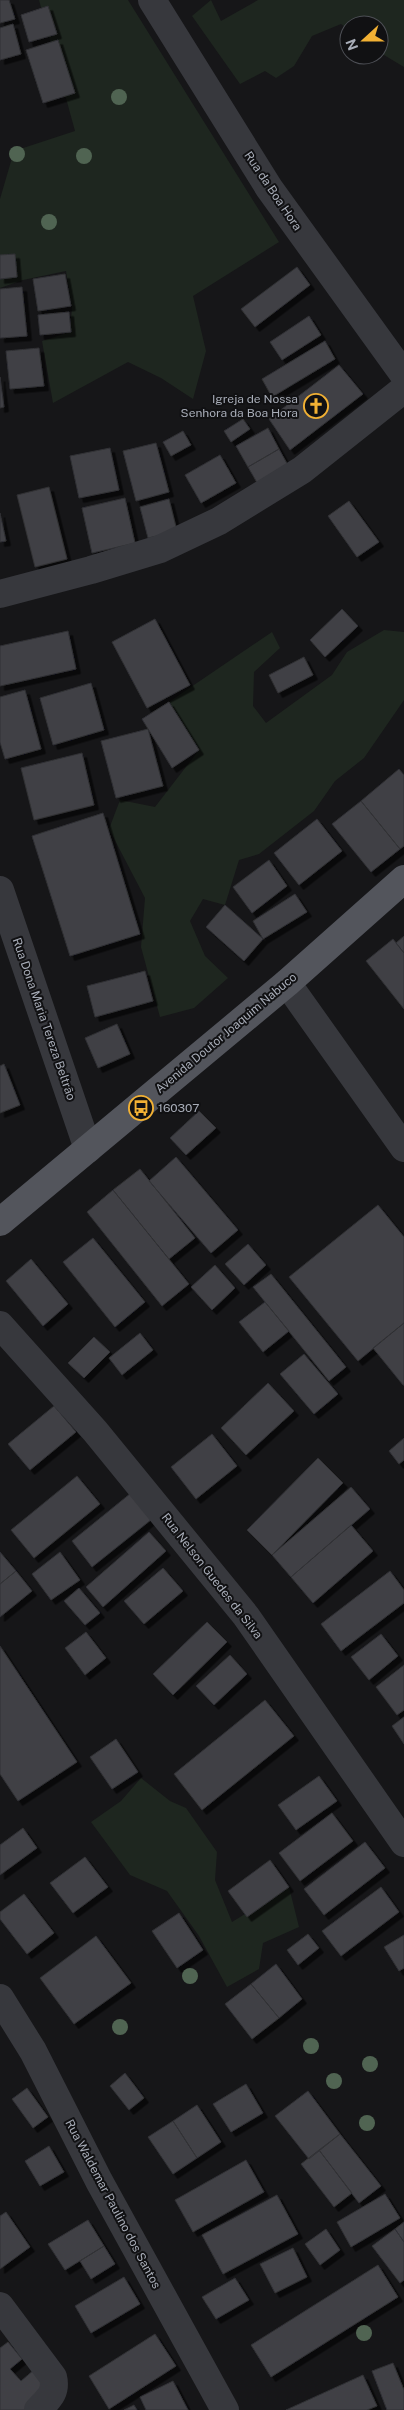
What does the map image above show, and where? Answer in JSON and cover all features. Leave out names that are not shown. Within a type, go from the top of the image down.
[{"type":"main road","name":"Avenida Doutor Joaquim Nabuco","points":[[0,1222],[287,983],[404,879]]},
{"type":"street","name":"Rua da Boa Hora","points":[[152,0],[269,188],[404,375]]},
{"type":"street","points":[[0,594],[92,570],[160,549],[219,521],[302,470],[404,389]]},
{"type":"street","name":"Rua Dona Maria Tereza Beltrão","points":[[0,890],[88,1149]]},
{"type":"street","points":[[287,983],[404,1148]]},
{"type":"street","name":"Rua Nelson Guedes da Silva","points":[[0,1325],[95,1431],[246,1616],[404,1843]]},
{"type":"street","name":"Rua Waldemar Paulino dos Santos","points":[[0,1998],[33,2051],[99,2181],[224,2410]]},
{"type":"street","points":[[0,2306],[53,2377],[56,2387],[45,2403]]},
{"type":"shaded area","points":[[39,0],[128,0],[279,242],[193,296],[206,351],[193,399],[161,378],[128,362],[53,403],[42,341],[70,332],[72,307],[66,271],[23,280],[0,288],[0,199],[14,151],[75,131]]},
{"type":"shaded area","points":[[211,0],[221,21],[258,0],[404,0],[404,67],[389,58],[389,15],[339,15],[339,25],[312,36],[294,66],[276,78],[265,71],[240,84],[192,16]]},
{"type":"shaded area","points":[[384,630],[404,632],[404,700],[364,758],[335,781],[314,811],[259,854],[239,860],[225,905],[203,899],[190,921],[205,956],[228,978],[194,1008],[160,1017],[141,947],[145,898],[109,829],[120,800],[155,807],[199,750],[169,702],[272,632],[280,648],[254,672],[253,706],[266,723],[332,675],[347,652]]},
{"type":"shaded area","points":[[141,1778],[170,1801],[186,1808],[217,1852],[215,1880],[232,1922],[289,1887],[299,1927],[263,1943],[259,1969],[227,1987],[199,1936],[167,1891],[130,1875],[91,1822],[121,1801]]},
{"type":"building","points":[[0,0],[9,0],[15,19],[0,23]]},
{"type":"building","points":[[48,6],[57,34],[29,42],[21,15]]},
{"type":"building","points":[[13,24],[21,54],[0,60],[0,28]]},
{"type":"building","points":[[58,40],[75,93],[43,103],[26,50]]},
{"type":"building","points":[[15,254],[17,277],[0,279],[0,255]]},
{"type":"building","points":[[297,267],[310,285],[255,327],[241,309]]},
{"type":"building","points":[[65,274],[71,306],[38,311],[33,279]]},
{"type":"building","points":[[22,287],[27,336],[0,338],[0,289]]},
{"type":"building","points":[[69,312],[71,332],[40,335],[38,315]]},
{"type":"building","points":[[309,316],[321,335],[282,360],[270,342]]},
{"type":"building","points":[[325,341],[335,359],[272,397],[262,379]]},
{"type":"building","points":[[39,348],[44,386],[10,389],[6,351]]},
{"type":"building","name":"Igreja de Nossa Senhora da Boa Hora","points":[[339,365],[363,394],[290,450],[269,419]]},
{"type":"building","points":[[0,377],[4,407],[0,408]]},
{"type":"building","points":[[243,419],[250,429],[231,442],[224,431]]},
{"type":"building","points":[[268,428],[279,449],[248,467],[236,446]]},
{"type":"building","points":[[183,431],[191,445],[171,456],[163,442]]},
{"type":"building","points":[[156,443],[169,492],[136,501],[123,451]]},
{"type":"building","points":[[110,448],[119,490],[79,498],[70,456]]},
{"type":"building","points":[[279,449],[290,469],[259,486],[248,467]]},
{"type":"building","points":[[220,455],[236,483],[201,503],[185,475]]},
{"type":"building","points":[[49,487],[67,559],[35,567],[17,495]]},
{"type":"building","points":[[125,498],[135,543],[92,553],[82,508]]},
{"type":"building","points":[[169,499],[177,531],[148,538],[140,507]]},
{"type":"building","points":[[349,501],[379,542],[357,557],[328,516]]},
{"type":"building","points":[[0,513],[6,541],[0,542]]},
{"type":"building","points":[[342,609],[358,626],[325,657],[310,640]]},
{"type":"building","points":[[155,619],[190,685],[147,708],[112,642]]},
{"type":"building","points":[[68,631],[76,669],[0,686],[0,646]]},
{"type":"building","points":[[304,657],[313,675],[278,693],[269,675]]},
{"type":"building","points":[[91,683],[104,730],[53,745],[40,698]]},
{"type":"building","points":[[25,690],[41,749],[5,759],[0,742],[0,697]]},
{"type":"building","points":[[169,702],[199,750],[172,768],[142,719]]},
{"type":"building","points":[[148,729],[163,786],[116,798],[101,741]]},
{"type":"building","points":[[82,753],[94,805],[34,820],[21,768]]},
{"type":"building","points":[[399,769],[404,775],[404,846],[400,849],[361,801]]},
{"type":"building","points":[[361,801],[400,849],[371,872],[332,824]]},
{"type":"building","points":[[103,813],[140,934],[70,956],[32,836]]},
{"type":"building","points":[[317,819],[342,851],[299,885],[274,853]]},
{"type":"building","points":[[269,860],[287,886],[252,913],[233,887]]},
{"type":"building","points":[[295,894],[307,912],[263,939],[253,921]]},
{"type":"building","points":[[225,905],[263,939],[244,961],[206,927]]},
{"type":"building","points":[[404,936],[404,953],[396,943]]},
{"type":"building","points":[[393,939],[404,953],[404,1009],[366,961]]},
{"type":"building","points":[[145,971],[153,1001],[95,1017],[87,986]]},
{"type":"building","points":[[117,1024],[130,1054],[98,1068],[85,1038]]},
{"type":"building","points":[[4,1064],[20,1105],[0,1113],[0,1066]]},
{"type":"building","points":[[199,1111],[216,1128],[186,1155],[170,1138]]},
{"type":"building","points":[[176,1157],[238,1230],[211,1253],[149,1181]]},
{"type":"building","points":[[140,1169],[195,1238],[169,1259],[113,1190]]},
{"type":"building","points":[[113,1190],[189,1284],[162,1306],[87,1212]]},
{"type":"building","points":[[378,1205],[404,1237],[404,1323],[358,1361],[289,1277]]},
{"type":"building","points":[[93,1238],[145,1302],[115,1327],[63,1262]]},
{"type":"building","points":[[248,1244],[266,1265],[244,1285],[225,1264]]},
{"type":"building","points":[[31,1259],[68,1304],[43,1326],[6,1281]]},
{"type":"building","points":[[215,1265],[235,1288],[212,1310],[191,1287]]},
{"type":"building","points":[[271,1274],[346,1367],[329,1381],[253,1287]]},
{"type":"building","points":[[265,1302],[289,1331],[263,1352],[239,1322]]},
{"type":"building","points":[[404,1323],[404,1385],[403,1385],[373,1348]]},
{"type":"building","points":[[140,1333],[153,1350],[122,1375],[109,1358]]},
{"type":"building","points":[[94,1337],[110,1352],[84,1378],[68,1363]]},
{"type":"building","points":[[304,1354],[338,1394],[314,1414],[280,1374]]},
{"type":"building","points":[[268,1383],[294,1411],[246,1455],[221,1428]]},
{"type":"building","points":[[54,1406],[76,1432],[30,1470],[8,1444]]},
{"type":"building","points":[[212,1434],[237,1466],[196,1499],[171,1467]]},
{"type":"building","points":[[404,1438],[404,1460],[399,1464],[389,1451]]},
{"type":"building","points":[[318,1458],[343,1483],[272,1555],[247,1530]]},
{"type":"building","points":[[77,1476],[100,1504],[34,1558],[11,1530]]},
{"type":"building","points":[[351,1487],[370,1509],[291,1577],[272,1555]]},
{"type":"building","points":[[131,1493],[152,1519],[92,1567],[72,1541]]},
{"type":"building","points":[[351,1525],[373,1551],[313,1603],[291,1577]]},
{"type":"building","points":[[149,1532],[166,1551],[103,1607],[86,1587]]},
{"type":"building","points":[[0,1552],[16,1571],[0,1584]]},
{"type":"building","points":[[60,1552],[80,1580],[51,1600],[32,1574]]},
{"type":"building","points":[[163,1568],[183,1591],[144,1624],[124,1601]]},
{"type":"building","points":[[16,1571],[32,1591],[0,1617],[0,1584]]},
{"type":"building","points":[[390,1571],[404,1590],[404,1603],[341,1651],[321,1624]]},
{"type":"building","points":[[79,1588],[100,1613],[85,1625],[64,1601]]},
{"type":"building","points":[[207,1622],[227,1642],[173,1695],[153,1674]]},
{"type":"building","points":[[86,1632],[106,1658],[85,1675],[65,1648]]},
{"type":"building","points":[[381,1634],[398,1656],[369,1680],[351,1657]]},
{"type":"building","points":[[0,1646],[77,1762],[18,1801],[0,1774]]},
{"type":"building","points":[[230,1655],[247,1674],[214,1705],[196,1686]]},
{"type":"building","points":[[404,1665],[404,1710],[397,1715],[376,1687]]},
{"type":"building","points":[[265,1700],[294,1736],[202,1810],[174,1774]]},
{"type":"building","points":[[404,1717],[404,1744],[392,1726]]},
{"type":"building","points":[[116,1739],[138,1772],[112,1789],[90,1757]]},
{"type":"building","points":[[319,1776],[337,1801],[296,1830],[278,1805]]},
{"type":"building","points":[[332,1813],[353,1841],[300,1881],[279,1853]]},
{"type":"building","points":[[23,1828],[37,1848],[0,1875],[0,1845]]},
{"type":"building","points":[[365,1842],[385,1868],[324,1915],[304,1889]]},
{"type":"building","points":[[85,1857],[108,1887],[73,1913],[50,1883]]},
{"type":"building","points":[[270,1860],[289,1887],[247,1917],[228,1891]]},
{"type":"building","points":[[381,1887],[399,1912],[341,1956],[322,1931]]},
{"type":"building","points":[[24,1894],[54,1933],[27,1954],[0,1919],[0,1912]]},
{"type":"building","points":[[179,1913],[203,1950],[177,1968],[152,1931]]},
{"type":"building","points":[[308,1934],[319,1948],[298,1965],[287,1950]]},
{"type":"building","points":[[404,1935],[404,1968],[399,1971],[384,1947]]},
{"type":"building","points":[[96,1936],[131,1983],[74,2024],[40,1978]]},
{"type":"building","points":[[276,1964],[302,1999],[279,2018],[251,1984]]},
{"type":"building","points":[[251,1984],[279,2018],[252,2039],[225,2004]]},
{"type":"building","points":[[125,2073],[144,2098],[129,2110],[110,2086]]},
{"type":"building","points":[[246,2084],[263,2113],[231,2132],[213,2104]]},
{"type":"building","points":[[27,2088],[48,2117],[33,2128],[12,2099]]},
{"type":"building","points":[[308,2091],[340,2134],[309,2159],[275,2116]]},
{"type":"building","points":[[197,2105],[221,2142],[197,2158],[173,2121]]},
{"type":"building","points":[[173,2121],[197,2158],[173,2174],[148,2137]]},
{"type":"building","points":[[340,2134],[381,2186],[359,2203],[319,2150]]},
{"type":"building","points":[[49,2146],[64,2172],[40,2186],[25,2161]]},
{"type":"building","points":[[319,2150],[352,2193],[334,2207],[301,2164]]},
{"type":"building","points":[[246,2160],[264,2192],[193,2232],[175,2200]]},
{"type":"building","points":[[385,2194],[400,2218],[351,2247],[337,2222]]},
{"type":"building","points":[[277,2195],[298,2234],[223,2274],[202,2235]]},
{"type":"building","points":[[6,2212],[30,2247],[0,2269],[0,2216]]},
{"type":"building","points":[[88,2220],[104,2246],[65,2270],[48,2244]]},
{"type":"building","points":[[404,2222],[404,2242],[395,2229]]},
{"type":"building","points":[[326,2229],[340,2250],[320,2265],[305,2244]]},
{"type":"building","points":[[395,2229],[404,2242],[404,2280],[400,2283],[372,2246]]},
{"type":"building","points":[[104,2246],[115,2264],[91,2279],[80,2261]]},
{"type":"building","points":[[293,2248],[307,2277],[275,2293],[260,2264]]},
{"type":"building","points":[[378,2265],[398,2297],[271,2377],[251,2345]]},
{"type":"building","points":[[124,2277],[140,2304],[91,2333],[75,2306]]},
{"type":"building","points":[[235,2278],[249,2300],[216,2319],[202,2297]]},
{"type":"building","points":[[155,2334],[176,2366],[109,2409],[89,2376]]},
{"type":"building","points":[[8,2342],[22,2359],[10,2369],[21,2381],[35,2369],[51,2388],[24,2410],[0,2410],[0,2348]]},
{"type":"building","points":[[393,2363],[404,2390],[404,2410],[387,2410],[372,2371]]},
{"type":"building","points":[[363,2375],[377,2406],[367,2410],[286,2410]]},
{"type":"building","points":[[173,2381],[188,2410],[146,2410],[140,2397]]},
{"type":"building","points":[[134,2405],[137,2410],[124,2410]]},
{"type":"place","name":"Igreja de Nossa Senhora da Boa Hora","points":[[316,406]]},
{"type":"place","name":"160307","points":[[141,1108]]}]
